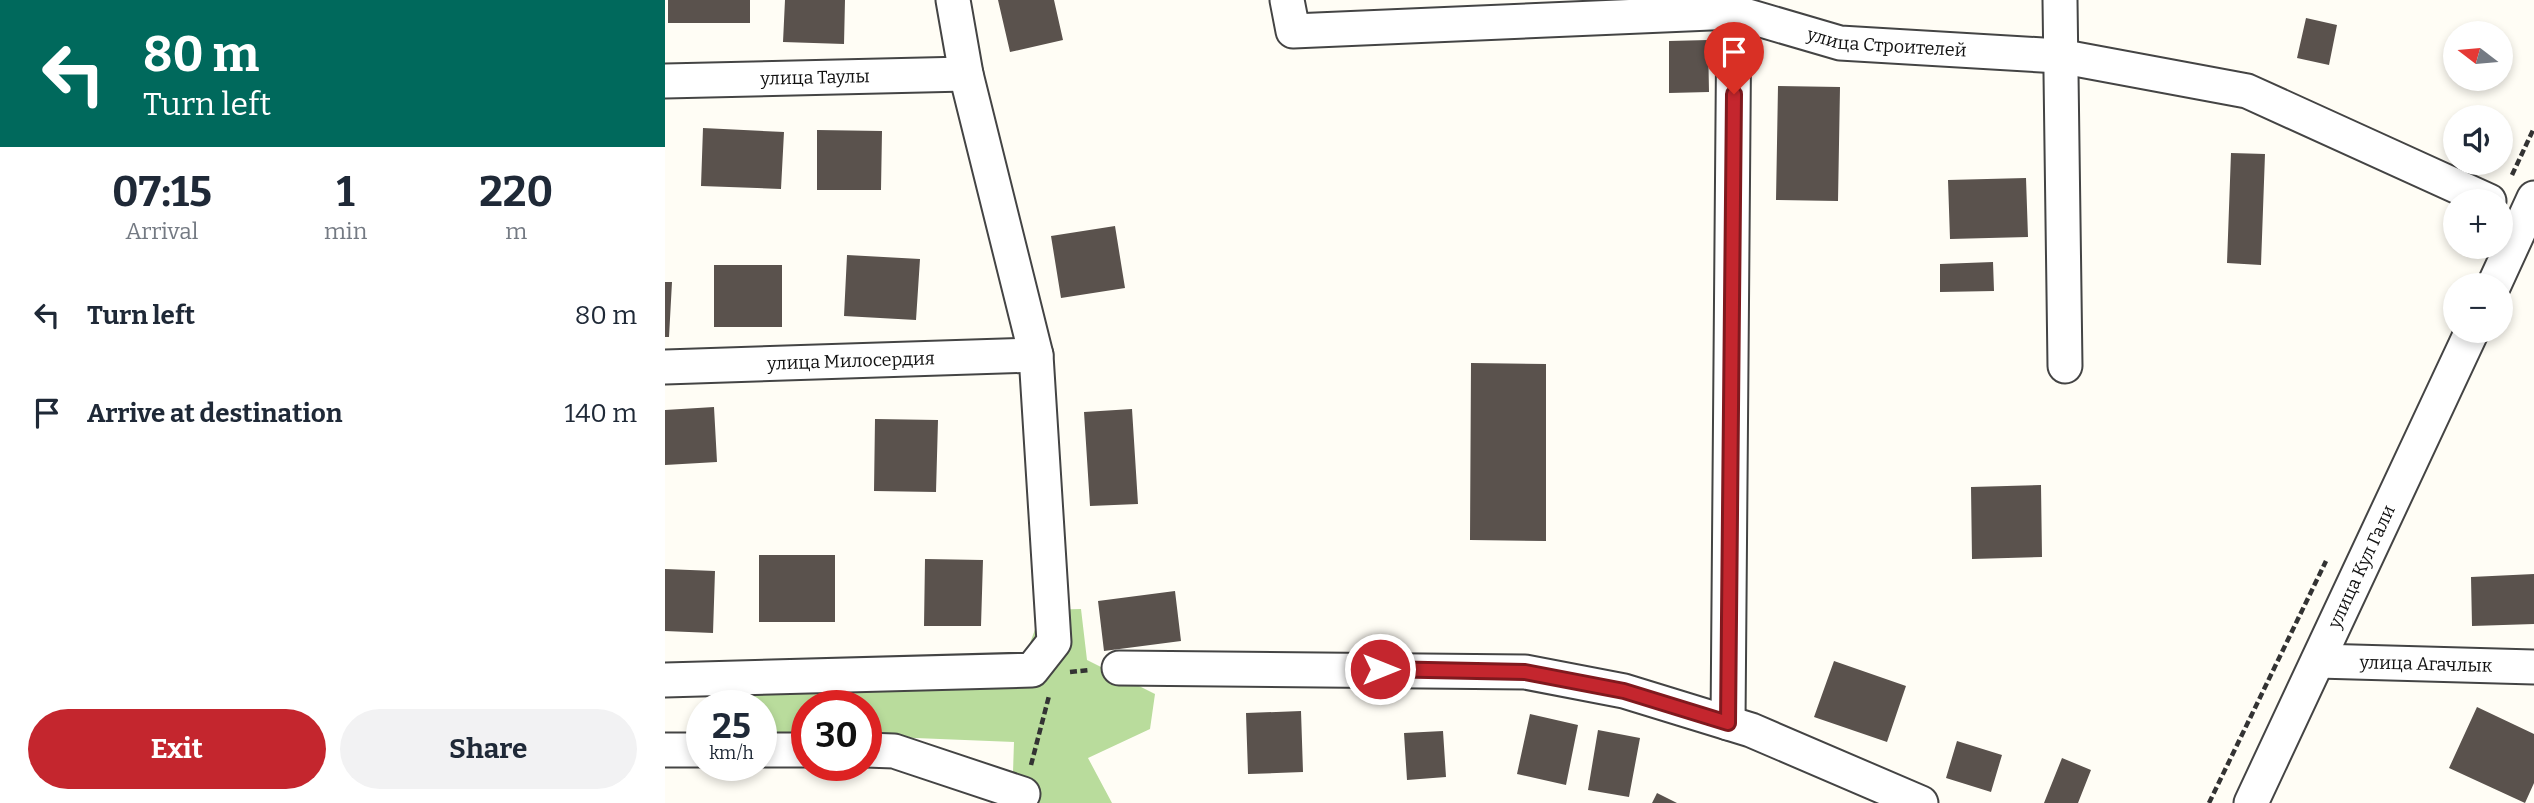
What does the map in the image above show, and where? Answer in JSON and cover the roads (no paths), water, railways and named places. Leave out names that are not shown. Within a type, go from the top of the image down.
[{"type":"street","points":[[665,680],[1032,670],[1054,642],[1035,355],[966,74],[953,0]]},
{"type":"street","name":"улица Строителей","points":[[1287,0],[1293,31],[1734,6],[1840,43],[2059,56],[2247,91],[2463,189]]},
{"type":"street","points":[[2060,0],[2065,366]]},
{"type":"street","points":[[1728,723],[1734,6]]},
{"type":"street","name":"улица Таулы","points":[[665,80],[966,74]]},
{"type":"street","points":[[2497,273],[2518,200]]},
{"type":"street","name":"улица Кул Гали","points":[[2251,803],[2466,343]]},
{"type":"street","name":"улица Милосердия","points":[[665,367],[1035,355]]},
{"type":"street","name":"улица Агачлык","points":[[2318,661],[2534,667]]},
{"type":"street","points":[[1119,668],[1525,672],[1624,691],[1751,730],[1921,803]]},
{"type":"street","points":[[665,750],[686,750]]},
{"type":"street","points":[[882,751],[894,751],[1023,794]]}]
